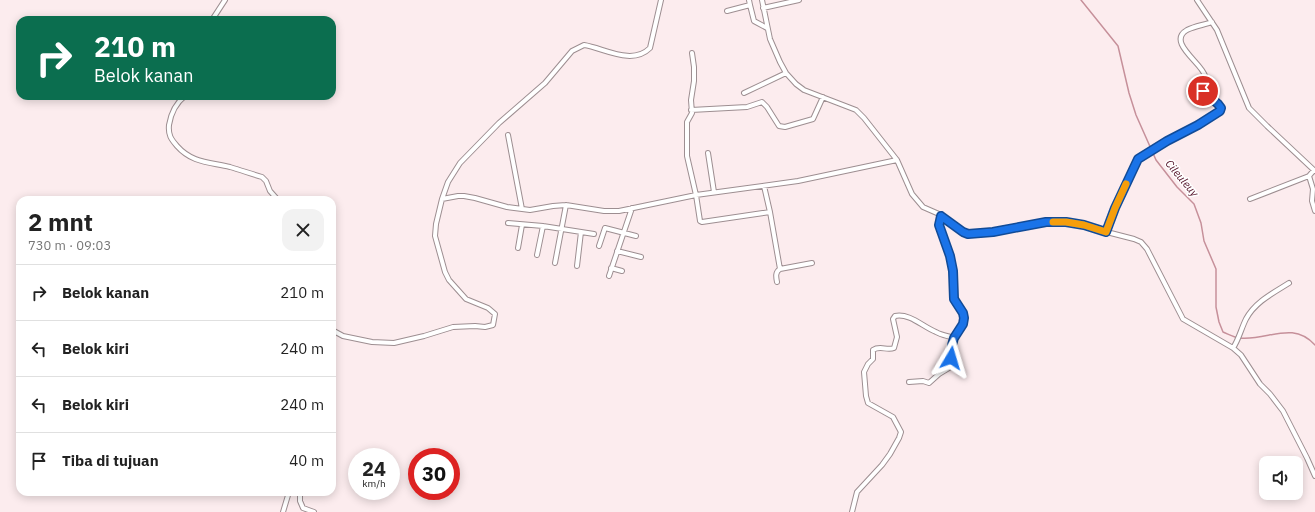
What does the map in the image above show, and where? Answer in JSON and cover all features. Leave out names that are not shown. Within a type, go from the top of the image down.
[{"type":"street","points":[[215,16],[225,0]]},
{"type":"street","points":[[336,332],[343,336],[372,342],[394,343],[453,327],[485,327],[493,325],[494,314],[488,308],[466,299],[452,284],[445,272],[435,236],[436,224],[442,199],[448,182],[460,163],[499,123],[545,83],[572,51],[584,45],[612,53],[626,55],[640,55],[647,51],[650,48],[661,0]]},
{"type":"street","points":[[762,0],[770,39],[786,73],[800,87],[856,110],[897,160],[912,194],[923,207],[941,216],[968,234],[993,232],[1046,222],[1066,222],[1084,225],[1141,242],[1147,249],[1183,319],[1233,348],[1241,355],[1260,384],[1270,394],[1282,411],[1315,476]]},
{"type":"street","points":[[763,8],[799,0]]},
{"type":"street","points":[[1197,0],[1217,30],[1250,108],[1314,171],[1309,176],[1250,199]]},
{"type":"street","points":[[727,11],[749,2],[754,21],[767,28]]},
{"type":"street","points":[[1106,232],[1136,162],[1158,147],[1220,111],[1221,108],[1218,104],[1203,91],[1202,88],[1205,82],[1205,76],[1203,71],[1185,51],[1180,39],[1186,31],[1212,22]]},
{"type":"street","points":[[692,53],[695,74],[691,100],[692,114],[687,122],[687,156],[696,195],[699,218],[702,222],[770,212]]},
{"type":"street","points":[[744,93],[786,73]]},
{"type":"street","points":[[692,110],[747,107],[762,102],[779,126],[785,127],[813,119],[823,97]]},
{"type":"street","points":[[180,100],[171,114],[168,132],[173,142],[184,154],[195,160],[231,168],[262,178],[266,181],[270,191],[274,196]]},
{"type":"street","points":[[508,134],[522,209]]},
{"type":"street","points":[[708,153],[714,192]]},
{"type":"street","points":[[442,199],[464,196],[507,207],[530,210],[553,206],[566,206],[604,211],[620,211],[696,195],[803,180],[897,160]]},
{"type":"street","points":[[1309,176],[1314,189],[1312,200],[1315,211]]},
{"type":"street","points":[[764,186],[780,268],[776,276],[777,282]]},
{"type":"street","points":[[555,263],[566,206]]},
{"type":"street","points":[[608,276],[632,208]]},
{"type":"street","points":[[909,382],[923,381],[929,383],[939,374],[948,370],[951,365],[952,345],[954,338],[961,328],[964,318],[963,313],[954,299],[953,271],[950,256],[939,225],[941,216]]},
{"type":"street","points":[[508,223],[543,226],[594,234]]},
{"type":"street","points":[[518,248],[522,224]]},
{"type":"street","points":[[537,255],[543,226]]},
{"type":"street","points":[[599,246],[605,228],[636,236]]},
{"type":"street","points":[[577,266],[581,232]]},
{"type":"street","points":[[617,251],[641,257]]},
{"type":"street","points":[[780,268],[812,263]]},
{"type":"street","points":[[611,268],[622,271]]},
{"type":"street","points":[[1233,348],[1250,312],[1261,301],[1289,283]]},
{"type":"street","points":[[852,512],[857,492],[886,460],[901,432],[893,417],[868,403],[864,372],[868,364],[873,359],[873,350],[880,347],[890,349],[894,348],[898,337],[893,319],[895,316],[899,315],[911,319],[936,332],[954,338]]},
{"type":"street","points":[[283,512],[288,496]]},
{"type":"street","points":[[300,496],[300,501],[303,508],[314,512]]},
{"type":"waterway","name":"Cileuleuy","points":[[1081,0],[1118,46],[1129,93],[1136,115],[1156,160],[1177,187],[1194,204],[1201,223],[1204,241],[1216,269],[1216,307],[1223,332],[1240,338],[1260,337],[1279,333],[1298,334],[1315,345]]},
{"type":"slow traffic","points":[[1053,222],[1066,222],[1084,225],[1106,232],[1126,184]]},
{"type":"route","points":[[951,358],[954,338],[963,324],[964,318],[963,313],[953,295],[953,271],[950,256],[939,225],[941,216],[968,234],[993,232],[1046,222],[1066,222],[1084,225],[1106,232],[1115,208],[1138,159],[1220,111],[1221,108],[1218,104],[1203,91]]}]
